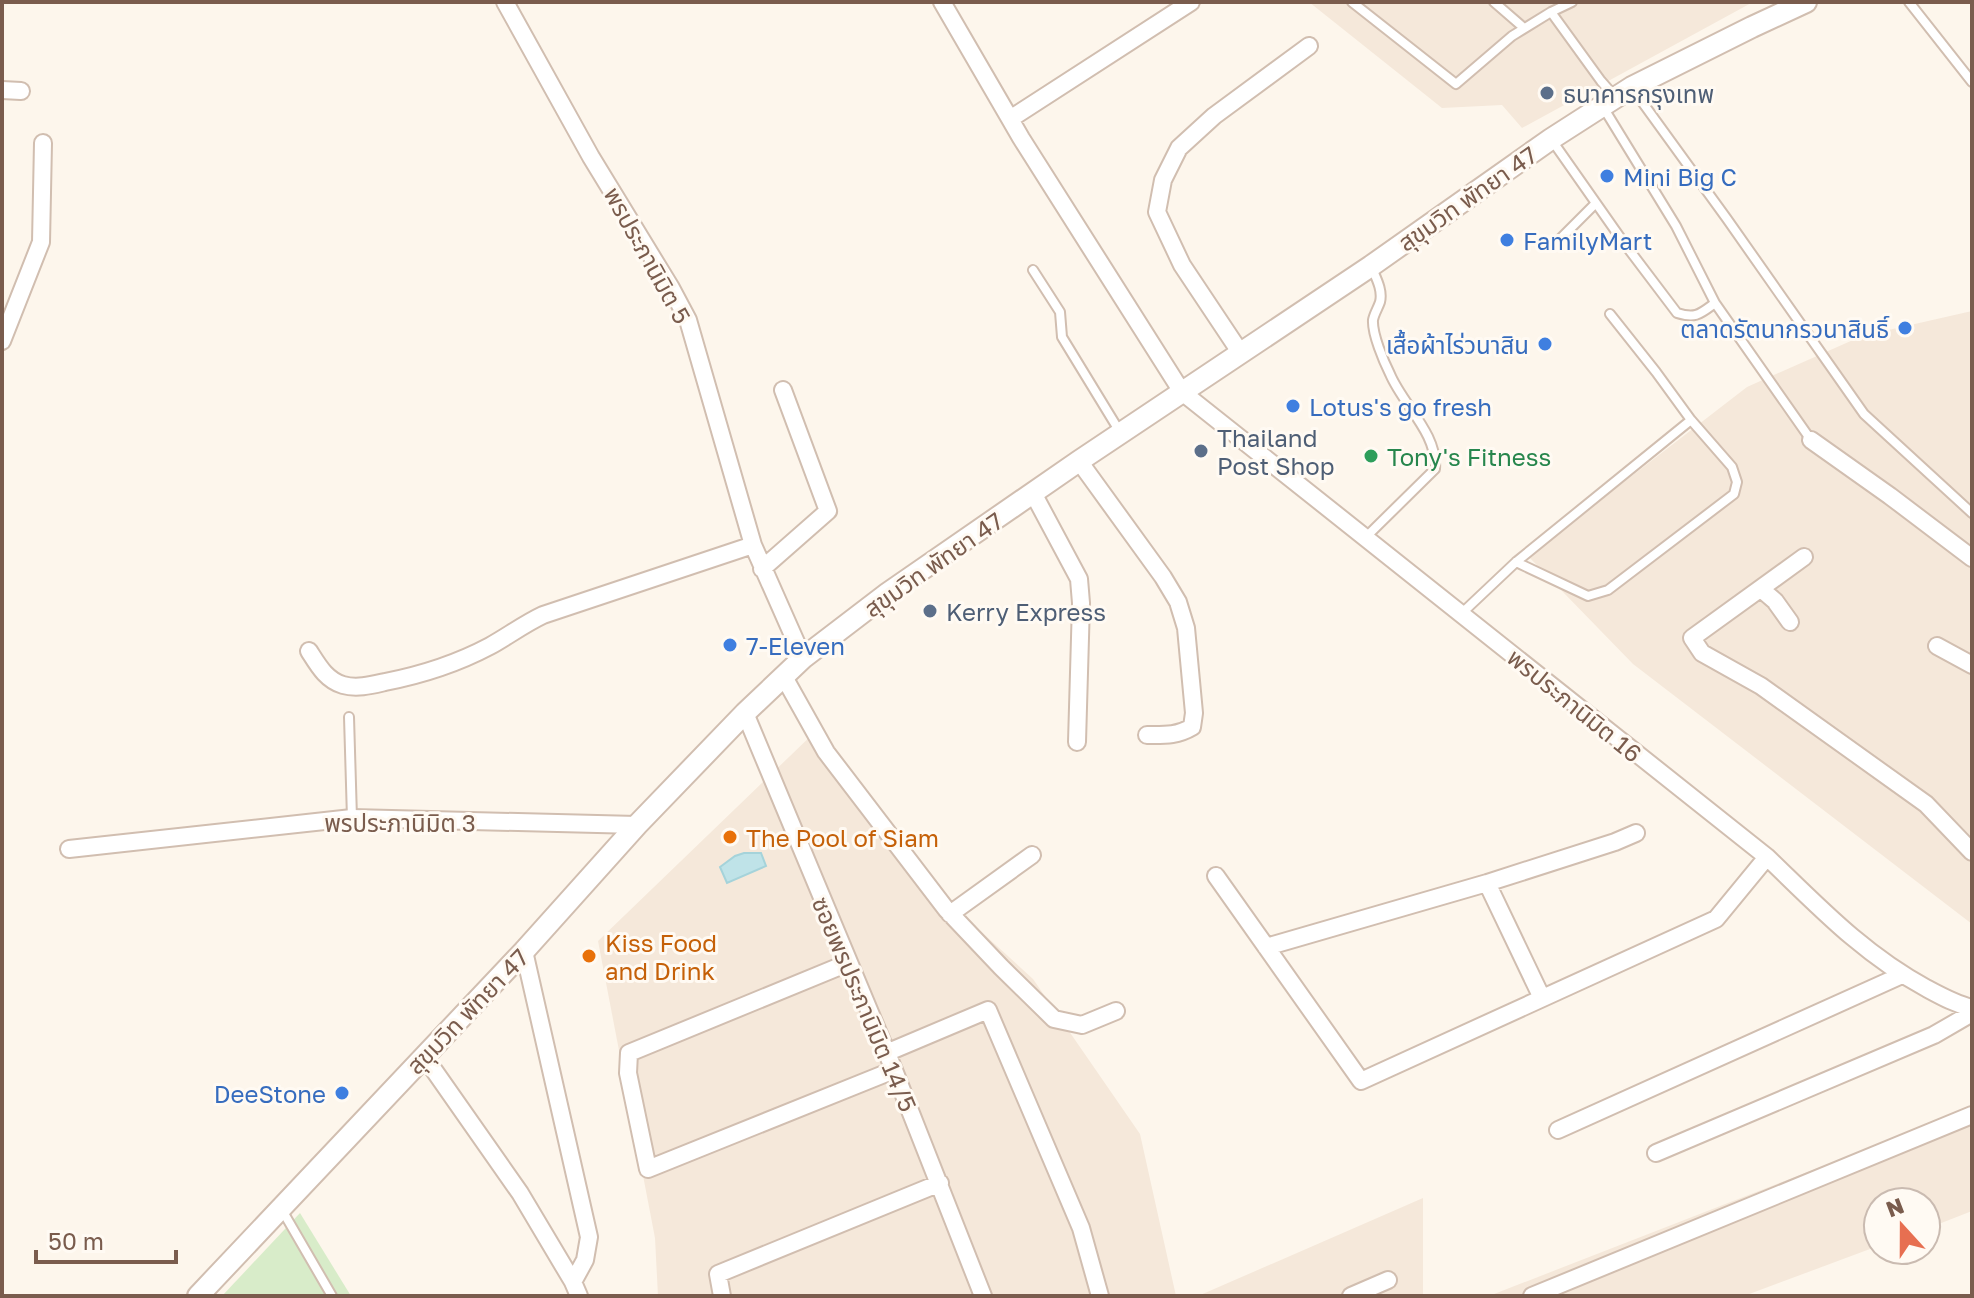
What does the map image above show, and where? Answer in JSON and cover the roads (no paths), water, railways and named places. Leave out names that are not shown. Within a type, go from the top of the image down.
[{"type":"street","name":"พรประภานิมิต 5","points":[[505,2],[591,157],[688,320],[753,545],[803,658]]},
{"type":"street","name":"พรประภานิมิต 16","points":[[942,2],[1029,151],[1182,392],[1767,857],[1853,939],[1902,975],[1972,1010]]},
{"type":"street","points":[[1010,119],[1191,2]]},
{"type":"street","name":"สุขุมวิท พัทยา 47","points":[[198,1296],[524,951],[637,825],[803,658],[888,593],[1120,432],[1371,266],[1551,139],[1617,97],[1806,2]]},
{"type":"street","points":[[1240,352],[1182,265],[1157,212],[1163,180],[1179,148],[1214,116],[1309,46]]},
{"type":"street","points":[[2,90],[21,91]]},
{"type":"street","points":[[2,341],[10,297],[41,242],[43,143]]},
{"type":"street","points":[[762,569],[828,511],[783,390]]},
{"type":"street","points":[[1811,440],[1972,558]]},
{"type":"street","points":[[1079,461],[1163,577],[1178,602],[1186,628],[1194,713],[1192,727],[1171,735],[1147,735]]},
{"type":"street","points":[[1033,493],[1079,579],[1077,742]]},
{"type":"street","points":[[309,651],[323,673],[342,685],[361,687],[400,679],[457,662],[543,615],[753,545]]},
{"type":"street","points":[[1804,557],[1692,638],[1702,653],[1761,686],[1926,804],[1972,852]]},
{"type":"street","points":[[1761,589],[1775,601],[1790,622]]},
{"type":"street","points":[[1937,646],[1972,665]]},
{"type":"street","points":[[784,677],[826,752],[950,914],[1001,967],[1054,1019],[1082,1025],[1116,1011]]},
{"type":"street","name":"ซอยพรประภานิมิต 14/5","points":[[745,713],[894,1070],[983,1296]]},
{"type":"street","name":"พรประภานิมิต 3","points":[[69,849],[352,818],[637,825]]},
{"type":"street","points":[[1266,947],[1487,883],[1636,833]]},
{"type":"street","points":[[950,914],[1032,855]]},
{"type":"street","points":[[1216,876],[1361,1081],[1716,919],[1767,857]]},
{"type":"street","points":[[1487,883],[1542,998]]},
{"type":"street","points":[[524,951],[589,1237],[576,1289]]},
{"type":"street","points":[[848,963],[629,1053],[628,1073],[648,1169],[894,1070]]},
{"type":"street","points":[[1558,1130],[1902,975]]},
{"type":"street","points":[[886,1053],[988,1010],[1081,1228],[1100,1296]]},
{"type":"street","points":[[1656,1153],[1934,1035],[1972,1010]]},
{"type":"street","points":[[424,1056],[520,1193],[576,1289]]},
{"type":"street","points":[[1532,1296],[1972,1115]]},
{"type":"street","points":[[722,1296],[718,1274],[940,1183]]},
{"type":"street","points":[[1351,1296],[1388,1280]]},
{"type":"lane","points":[[1352,2],[1456,84],[1512,36],[1572,2]]},
{"type":"lane","points":[[1494,2],[1524,28]]},
{"type":"lane","points":[[1909,2],[1972,82]]},
{"type":"lane","points":[[1551,12],[1601,81],[1727,219],[1864,414],[1972,513]]},
{"type":"lane","points":[[1617,97],[1715,303],[1811,440]]},
{"type":"lane","points":[[1551,139],[1677,313],[1688,317],[1699,315],[1715,303]]},
{"type":"lane","points":[[1560,239],[1596,203]]},
{"type":"lane","points":[[1365,538],[1435,469],[1436,460],[1431,442],[1391,378],[1380,349],[1373,320],[1381,297],[1380,287],[1371,266]]},
{"type":"lane","points":[[1033,270],[1060,312],[1062,337],[1120,432]]},
{"type":"lane","points":[[1516,562],[1588,596],[1608,590],[1734,494],[1737,482],[1732,467],[1691,420],[1610,314]]},
{"type":"lane","points":[[1461,614],[1516,562],[1691,420]]},
{"type":"lane","points":[[349,717],[352,818]]},
{"type":"lane","points":[[281,1208],[332,1296]]},
{"type":"water","points":[[744,853],[761,853],[766,866],[727,883],[720,867]]},
{"type":"place","name":"ธนาคารกรุงเทพ","points":[[1547,93]]},
{"type":"place","name":"Mini Big C","points":[[1607,176]]},
{"type":"place","name":"FamilyMart","points":[[1507,240]]},
{"type":"place","name":"ตลาดรัตนากรวนาสินธิ์","points":[[1905,328]]},
{"type":"place","name":"เสื้อผ้าไร่วนาสิน","points":[[1545,344]]},
{"type":"place","name":"Lotus's go fresh","points":[[1293,406]]},
{"type":"place","name":"Thailand Post Shop","points":[[1201,451]]},
{"type":"place","name":"Tony's Fitness","points":[[1371,456]]},
{"type":"place","name":"Kerry Express","points":[[930,611]]},
{"type":"place","name":"7-Eleven","points":[[730,645]]},
{"type":"place","name":"The Pool of Siam","points":[[730,837]]},
{"type":"place","name":"Kiss Food and Drink","points":[[589,956]]},
{"type":"place","name":"DeeStone","points":[[342,1093]]}]
